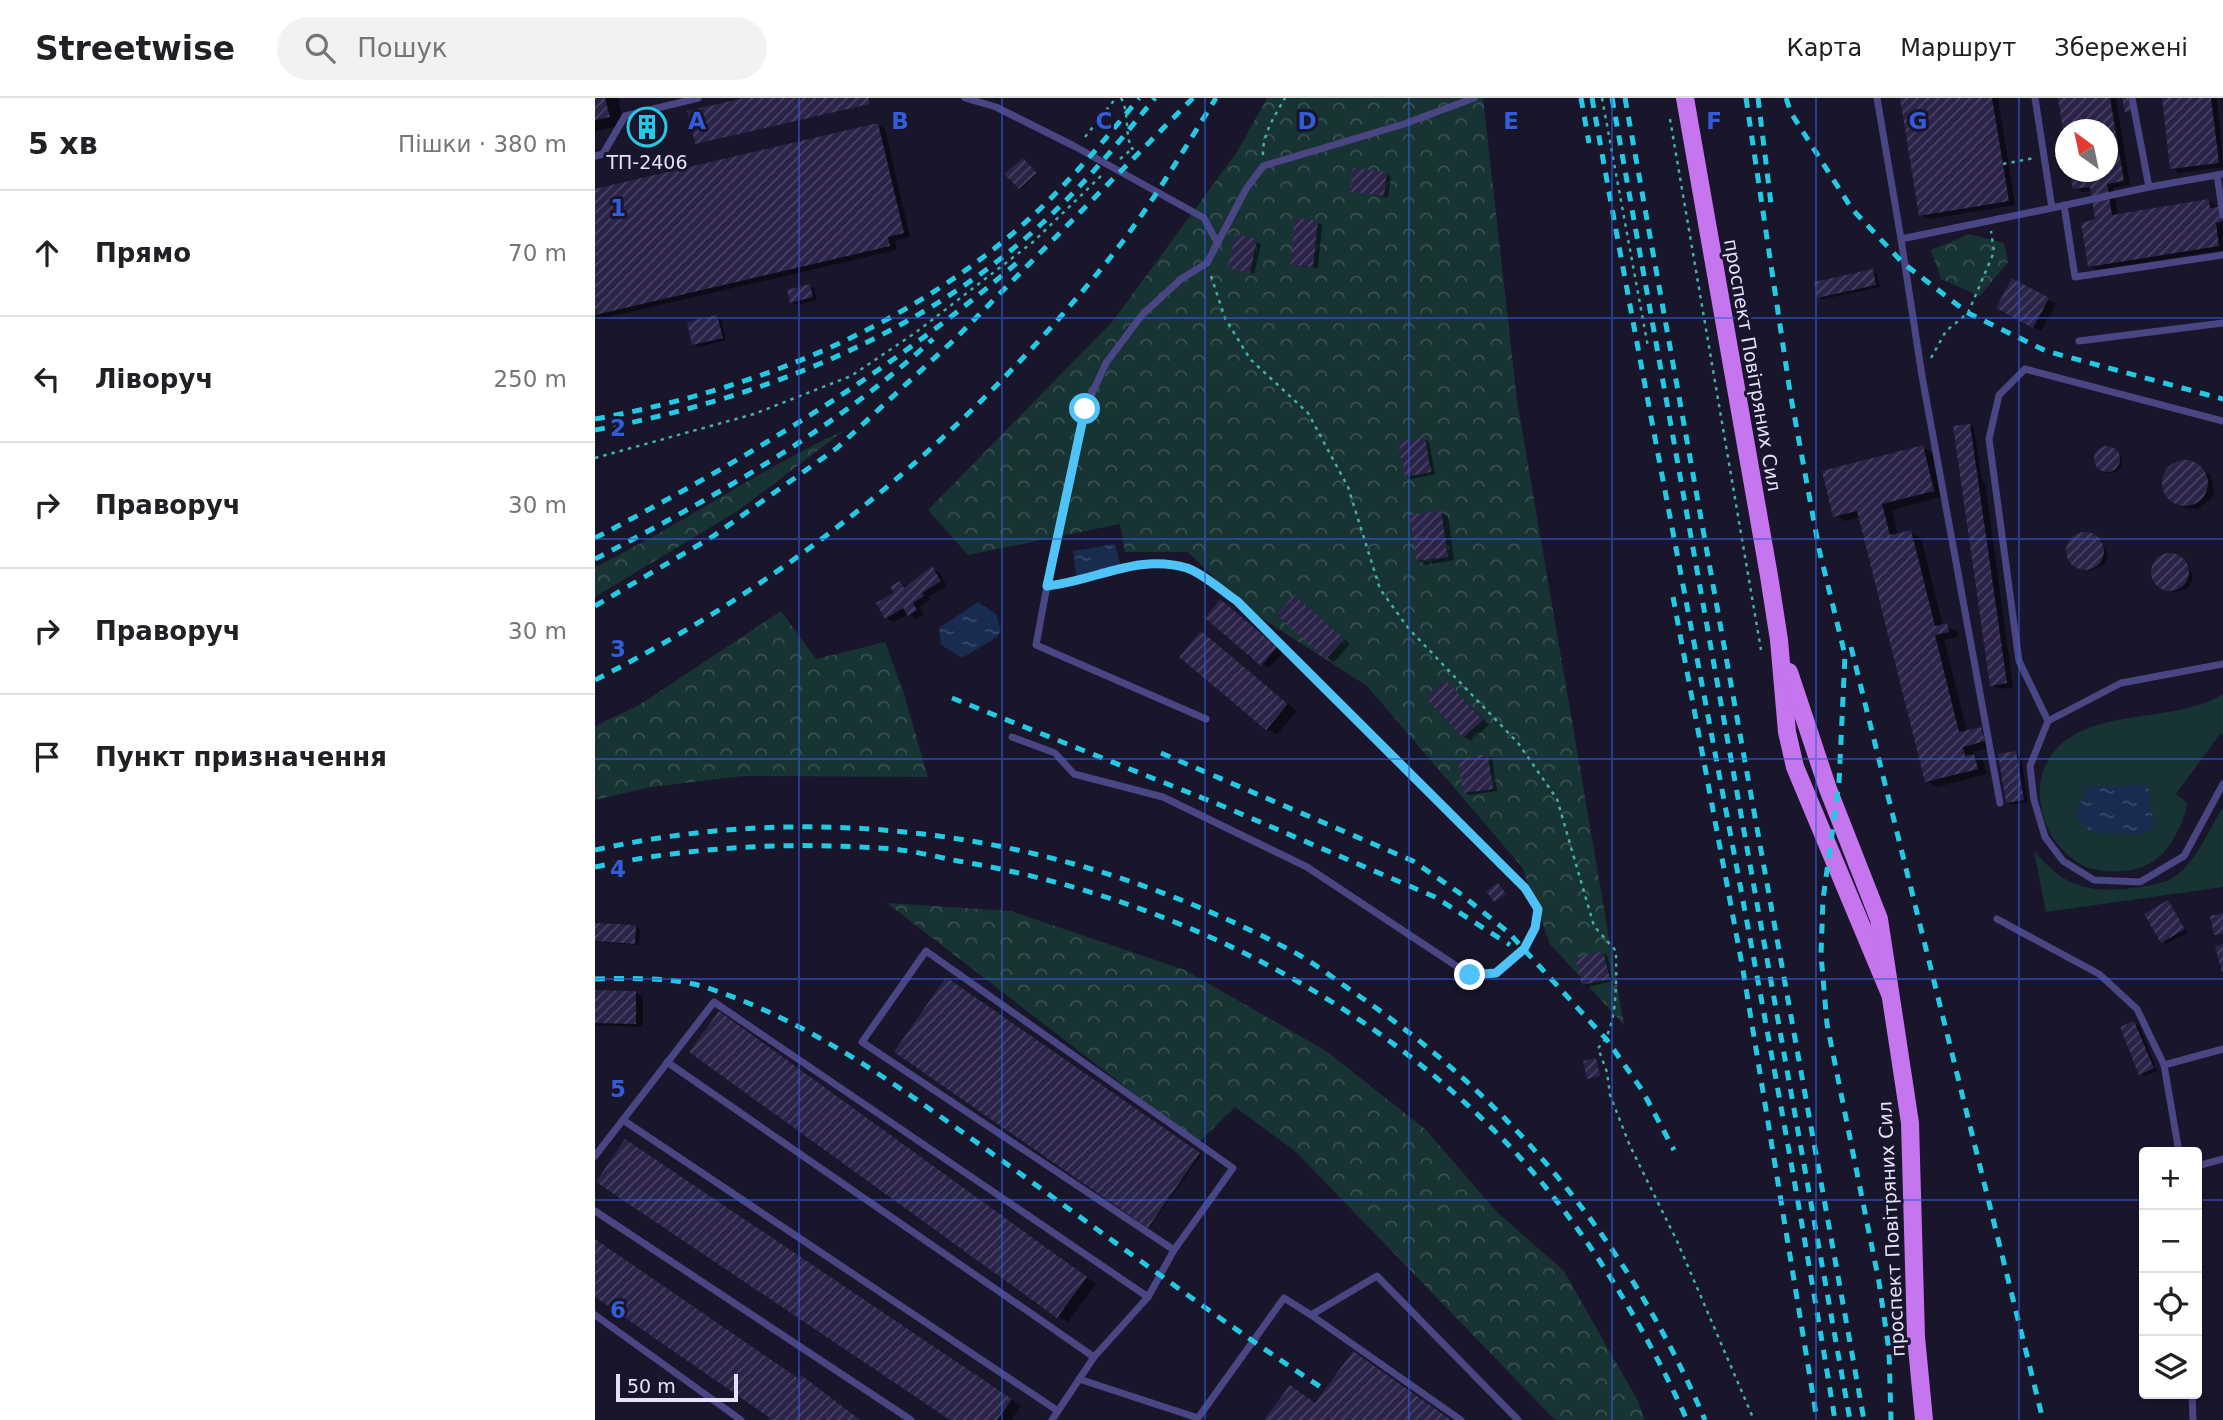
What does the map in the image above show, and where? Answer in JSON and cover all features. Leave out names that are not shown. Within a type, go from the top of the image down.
[{"type":"main road","name":"проспект Повітряних Сил","points":[[1685,98],[1779,640],[1787,732],[1795,767],[1890,994],[1910,1123],[1916,1337],[1923,1420]]},
{"type":"lane","points":[[595,156],[603,154],[625,116],[698,98]]},
{"type":"lane","points":[[965,98],[996,107],[1069,143],[1204,218],[1218,244]]},
{"type":"lane","points":[[1206,719],[1036,645],[1085,409],[1106,363],[1142,315],[1181,279],[1207,262],[1246,188],[1263,166],[1403,124],[1474,98]]},
{"type":"lane","points":[[1877,98],[1922,376],[2000,803]]},
{"type":"lane","points":[[2035,98],[2052,208]]},
{"type":"lane","points":[[2132,98],[2149,187]]},
{"type":"lane","points":[[1901,239],[2220,174],[2223,215]]},
{"type":"lane","points":[[2064,205],[2075,277],[2223,255]]},
{"type":"lane","points":[[2079,341],[2223,323]]},
{"type":"lane","points":[[2048,721],[2019,661],[1989,439],[1999,395],[2025,369],[2223,421]]},
{"type":"lane","points":[[1012,737],[1055,753],[1075,774],[1163,797],[1307,867],[1470,975],[1496,973],[1524,949],[1535,928],[1538,909],[1525,888],[1237,601],[1188,569],[1147,562],[1070,583],[1047,586]]},
{"type":"lane","points":[[2223,664],[2121,683],[2048,721],[2030,766],[2045,837],[2063,861],[2094,880],[2140,882],[2184,856],[2223,785]]},
{"type":"lane","points":[[1997,919],[2099,974],[2120,990],[2137,1009],[2164,1065],[2178,1147]]},
{"type":"lane","points":[[1052,1420],[1094,1357],[1149,1297],[1174,1250],[1233,1168],[926,951],[862,1042],[1174,1250]]},
{"type":"lane","points":[[595,1156],[714,1002],[1149,1297]]},
{"type":"lane","points":[[2164,1065],[2223,1049]]},
{"type":"lane","points":[[667,1062],[1094,1357]]},
{"type":"lane","points":[[623,1120],[1058,1411]]},
{"type":"lane","points":[[2202,1165],[2223,1159]]},
{"type":"lane","points":[[595,1211],[911,1420]]},
{"type":"lane","points":[[1311,1315],[1377,1276],[1518,1420]]},
{"type":"lane","points":[[1079,1379],[1199,1419],[1284,1298],[1461,1420]]},
{"type":"lane","points":[[595,1315],[741,1420]]},
{"type":"lane","points":[[2192,1399],[2193,1420]]},
{"type":"path","points":[[1069,143],[1088,136],[1116,98]]},
{"type":"path","points":[[1121,98],[1125,105],[1127,140],[1132,149],[1136,145]]},
{"type":"path","points":[[1263,166],[1262,147],[1285,98]]},
{"type":"path","points":[[1602,98],[1648,346]]},
{"type":"path","points":[[2003,164],[2044,156]]},
{"type":"path","points":[[595,458],[754,414],[851,376],[915,333],[1033,242],[1111,166]]},
{"type":"path","points":[[1922,376],[1946,331],[1968,313],[1982,283],[1994,252],[1990,221]]},
{"type":"path","points":[[1207,262],[1225,318],[1250,359],[1308,412],[1348,487],[1380,589],[1409,629],[1518,743],[1557,799],[1594,926],[1616,951],[1616,1002],[1605,1042],[1598,1048],[1607,1073],[1610,1095],[1630,1146],[1677,1241],[1754,1420]]},
{"type":"green space","points":[[1267,98],[1483,98],[1517,400],[1624,1025],[1550,944],[1522,867],[1367,686],[1243,606],[1188,552],[1125,552],[1120,524],[968,555],[928,510],[1112,322],[1237,152]]},
{"type":"green space","points":[[1969,234],[2004,243],[2008,262],[1980,296],[1941,279],[1931,250]]},
{"type":"green space","points":[[845,430],[736,512],[595,597],[595,567],[658,534],[781,462]]},
{"type":"green space","points":[[781,611],[816,659],[885,642],[904,694],[928,777],[743,776],[651,787],[595,800],[595,726],[639,705]]},
{"type":"green space","points":[[2223,694],[2223,735],[2220,734],[2176,794],[2188,804],[2175,837],[2166,850],[2143,867],[2129,871],[2112,871],[2086,867],[2061,849],[2046,823],[2040,793],[2044,769],[2057,748],[2076,734],[2099,725],[2202,704]]},
{"type":"green space","points":[[2223,807],[2223,887],[2046,912],[2034,851],[2056,873],[2078,885],[2117,889],[2154,885],[2174,877],[2189,864]]},
{"type":"green space","points":[[887,903],[1011,911],[1185,970],[1326,1051],[1425,1129],[1498,1213],[1564,1271],[1638,1401],[1645,1420],[1555,1420],[1295,1151],[1235,1107],[1198,1143]]},
{"type":"water","points":[[1115,544],[1121,568],[1076,576],[1073,551]]},
{"type":"water","points":[[978,602],[996,614],[1001,630],[997,637],[962,658],[941,645],[939,628]]},
{"type":"water","points":[[2148,785],[2154,828],[2140,834],[2090,832],[2075,816],[2088,786]]},
{"type":"building","points":[[595,98],[605,98],[610,117],[595,120]]},
{"type":"building","points":[[744,98],[869,98],[870,104],[695,144],[687,111]]},
{"type":"building","points":[[1900,98],[1992,98],[2009,201],[1919,216]]},
{"type":"building","points":[[2058,98],[2110,98],[2114,119],[2061,119]]},
{"type":"building","points":[[2122,98],[2129,98],[2132,111],[2125,112]]},
{"type":"building","points":[[2162,98],[2211,98],[2219,163],[2170,169]]},
{"type":"building","name":"ТП-2406","points":[[660,116],[664,131],[635,139],[631,123]]},
{"type":"building","points":[[878,123],[904,233],[888,237],[890,246],[595,315],[595,189]]},
{"type":"building","points":[[2118,145],[2124,181],[2107,184],[2112,215],[2209,199],[2210,208],[2223,206],[2223,221],[2216,223],[2219,246],[2088,267],[2081,223],[2095,219],[2090,187],[2073,189],[2072,182],[2118,182]]},
{"type":"building","points":[[1023,158],[1037,173],[1019,189],[1004,174]]},
{"type":"building","points":[[1353,168],[1387,172],[1384,196],[1350,192]]},
{"type":"building","points":[[1295,218],[1318,221],[1313,267],[1290,265]]},
{"type":"building","points":[[1235,234],[1257,239],[1250,273],[1228,268]]},
{"type":"building","points":[[1873,269],[1876,285],[1817,298],[1814,282]]},
{"type":"building","points":[[2012,278],[2049,298],[2033,328],[1996,308]]},
{"type":"building","points":[[810,284],[813,297],[790,303],[787,290]]},
{"type":"building","points":[[717,315],[723,338],[692,345],[687,322]]},
{"type":"building","points":[[1970,424],[2007,683],[1990,686],[1953,426]]},
{"type":"building","points":[[1425,437],[1431,472],[1405,477],[1398,442]]},
{"type":"building","points":[[1923,445],[1934,491],[1882,504],[1890,535],[1911,530],[1935,626],[1947,623],[1949,632],[1935,635],[1959,732],[1981,727],[1985,741],[1963,747],[1965,756],[1974,754],[1978,769],[1925,782],[1857,511],[1833,517],[1822,471]]},
{"type":"building","points":[[2107,446],[2116,450],[2120,459],[2116,468],[2107,472],[2098,468],[2094,459],[2098,450]]},
{"type":"building","points":[[2185,460],[2202,466],[2208,483],[2202,500],[2185,506],[2168,500],[2162,483],[2168,466]]},
{"type":"building","points":[[1441,510],[1448,557],[1416,561],[1410,515]]},
{"type":"building","points":[[2085,532],[2098,538],[2104,551],[2098,564],[2085,570],[2072,564],[2066,551],[2072,538]]},
{"type":"building","points":[[2170,553],[2183,559],[2189,572],[2183,585],[2170,591],[2157,585],[2151,572],[2157,559]]},
{"type":"building","points":[[932,566],[941,581],[922,593],[924,596],[913,603],[917,610],[908,616],[903,608],[885,619],[876,603],[894,593],[890,587],[900,581],[904,588]]},
{"type":"building","points":[[1294,595],[1344,639],[1326,659],[1277,615]]},
{"type":"building","points":[[1220,599],[1277,647],[1261,666],[1205,618]]},
{"type":"building","points":[[1201,631],[1288,704],[1266,730],[1179,657]]},
{"type":"building","points":[[1445,680],[1483,720],[1463,738],[1426,698]]},
{"type":"building","points":[[2016,751],[2024,800],[2006,803],[1998,754]]},
{"type":"building","points":[[1488,754],[1493,789],[1463,793],[1458,759]]},
{"type":"building","points":[[1498,883],[1506,894],[1494,902],[1486,891]]},
{"type":"building","points":[[2168,900],[2185,929],[2161,943],[2144,914]]},
{"type":"building","points":[[2223,913],[2223,933],[2214,935],[2210,916]]},
{"type":"building","points":[[595,923],[636,925],[635,944],[595,941]]},
{"type":"building","points":[[2223,944],[2223,972],[2222,972],[2215,946]]},
{"type":"building","points":[[1603,951],[1610,979],[1582,985],[1575,958]]},
{"type":"building","points":[[946,977],[1200,1153],[1148,1228],[894,1052]]},
{"type":"building","points":[[595,990],[636,991],[636,1024],[595,1023]]},
{"type":"building","points":[[719,1011],[1087,1277],[1057,1318],[689,1052]]},
{"type":"building","points":[[2134,1021],[2154,1068],[2139,1075],[2120,1027]]},
{"type":"building","points":[[1596,1058],[1600,1076],[1587,1079],[1583,1061]]},
{"type":"building","points":[[625,1139],[1012,1399],[997,1420],[950,1420],[596,1182]]},
{"type":"building","points":[[595,1239],[799,1379],[801,1375],[860,1420],[768,1420],[770,1418],[595,1297]]},
{"type":"building","points":[[1353,1351],[1451,1420],[1264,1420],[1290,1385],[1315,1403]]},
{"type":"railway","points":[[595,419],[718,390],[836,345],[892,317],[946,284],[996,247],[1044,205],[1093,153],[1139,98]]},
{"type":"railway","points":[[595,430],[720,400],[781,379],[840,355],[897,326],[952,293],[1004,256],[1053,213],[1093,172],[1155,98]]},
{"type":"railway","points":[[595,606],[712,537],[837,448],[955,339],[1193,98]]},
{"type":"railway","points":[[595,680],[668,641],[738,598],[869,502],[931,448],[990,392],[1047,332],[1101,269],[1147,207],[1216,98]]},
{"type":"railway","points":[[1581,98],[1589,143]]},
{"type":"railway","points":[[1592,98],[1778,1089],[1835,1420]]},
{"type":"railway","points":[[1612,98],[1850,1420]]},
{"type":"railway","points":[[1625,98],[1864,1420]]},
{"type":"railway","points":[[1746,98],[1790,392],[1819,549],[1845,655],[1839,783],[1823,899],[1821,955],[1827,1024],[1879,1282],[1889,1350],[1891,1420]]},
{"type":"railway","points":[[1758,98],[1771,204]]},
{"type":"railway","points":[[1786,98],[1791,113],[1852,209],[1903,263],[1968,313],[2046,351],[2223,399]]},
{"type":"railway","points":[[595,538],[707,477],[815,412],[920,340],[1019,261]]},
{"type":"railway","points":[[595,559],[772,460],[855,403],[933,339]]},
{"type":"railway","points":[[1673,597],[1743,970],[1817,1420]]},
{"type":"railway","points":[[1851,647],[2043,1420]]},
{"type":"railway","points":[[952,698],[1225,807],[1435,897],[1510,945]]},
{"type":"railway","points":[[1161,753],[1413,861],[1458,892],[1508,932],[1607,1040],[1642,1090],[1674,1150]]},
{"type":"railway","points":[[595,850],[684,834],[773,827],[862,829],[950,838],[1037,854],[1123,879],[1207,910],[1288,949],[1326,972],[1418,1040],[1470,1085],[1519,1133],[1605,1239],[1642,1296],[1705,1420]]},
{"type":"railway","points":[[595,867],[666,855],[772,846],[844,846],[900,850],[1036,877],[1113,899],[1188,927],[1260,961],[1330,1001],[1396,1046],[1458,1096],[1515,1152],[1566,1213],[1611,1279],[1652,1349],[1687,1420]]},
{"type":"railway","points":[[595,979],[653,979],[698,985],[750,1004],[825,1041],[929,1108],[1325,1390]]},
{"type":"place","name":"ТП-2406","points":[[647,127]]},
{"type":"route","points":[[1085,409],[1047,586],[1070,583],[1109,570],[1147,562],[1188,569],[1237,601],[1525,888],[1538,909],[1535,928],[1524,949],[1496,973],[1470,975]]}]
